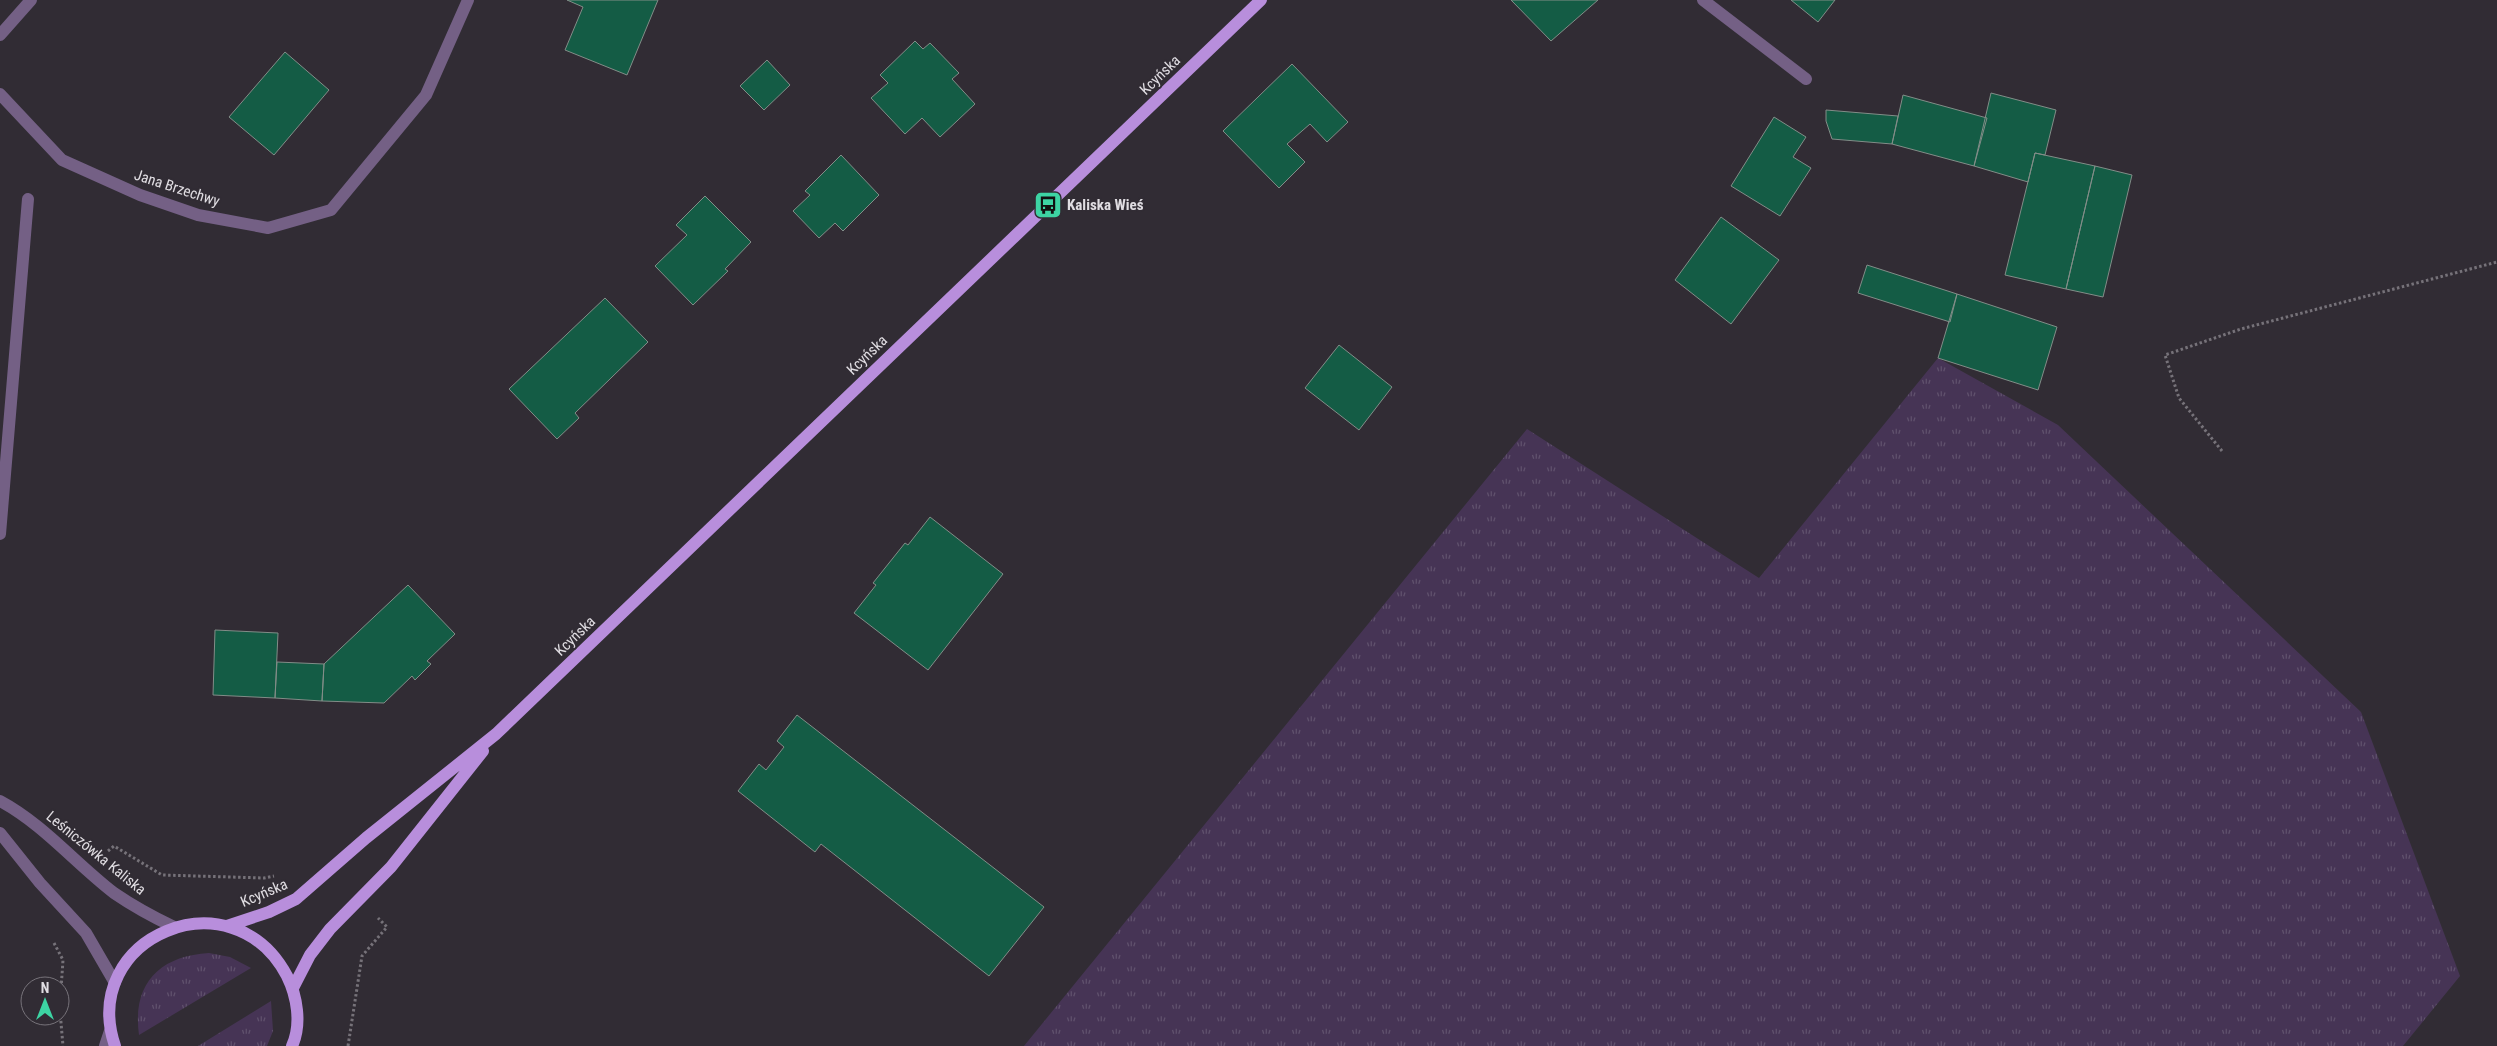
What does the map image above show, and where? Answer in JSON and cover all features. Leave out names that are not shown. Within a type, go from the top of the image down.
[{"type":"main road","name":"Kcyńska","points":[[227,926],[269,912],[296,899],[366,838],[496,734],[1261,0]]},
{"type":"main road","name":"Kcyńska","points":[[293,988],[310,955],[330,929],[391,867],[496,734]]},
{"type":"main road","points":[[115,1046],[110,1031],[109,1007],[115,983],[128,959],[149,939],[174,927],[200,923],[227,926],[255,939],[278,960],[293,988],[297,1006],[294,1044]]},
{"type":"street","points":[[0,35],[31,0]]},
{"type":"street","name":"Jana Brzechwy","points":[[0,94],[62,160],[140,195],[198,215],[268,228],[331,210],[426,95],[468,0]]},
{"type":"street","points":[[1703,0],[1806,79]]},
{"type":"street","points":[[0,534],[28,199]]},
{"type":"street","name":"Leśniczówka Kaliska","points":[[0,801],[22,813],[114,892],[144,912],[174,927]]},
{"type":"street","points":[[0,833],[40,883],[86,932],[115,983]]},
{"type":"street","points":[[105,1046],[110,1031]]},
{"type":"path","points":[[2222,451],[2179,398],[2165,356],[2241,329],[2497,262]]},
{"type":"path","points":[[61,1026],[63,1046]]},
{"type":"green space","points":[[1938,358],[2058,425],[2361,712],[2460,976],[2403,1046],[1024,1046],[1527,429],[1759,578]]},
{"type":"green space","points":[[209,953],[230,957],[251,968],[139,1035],[138,1017],[140,1001],[145,987],[153,976],[163,967],[176,960],[191,955]]},
{"type":"green space","points":[[271,1001],[273,1031],[267,1046],[198,1046]]},
{"type":"building","points":[[567,0],[658,0],[627,75],[565,50],[583,7]]},
{"type":"building","points":[[1511,0],[1598,0],[1551,41]]},
{"type":"building","points":[[1791,0],[1835,0],[1818,22]]},
{"type":"building","points":[[915,41],[923,49],[930,43],[959,73],[952,79],[975,104],[940,137],[922,118],[905,134],[871,98],[888,83],[880,75]]},
{"type":"building","points":[[285,52],[329,90],[274,155],[229,117]]},
{"type":"building","points":[[767,60],[790,85],[764,110],[740,86]]},
{"type":"building","points":[[1292,64],[1348,122],[1327,142],[1310,124],[1287,144],[1305,162],[1279,188],[1223,131]]},
{"type":"building","points":[[1991,93],[2056,110],[2045,155],[2035,153],[2028,182],[1974,166]]},
{"type":"building","points":[[1903,95],[1987,118],[1974,166],[1892,144]]},
{"type":"building","points":[[1826,110],[1898,116],[1892,144],[1832,139],[1826,121]]},
{"type":"building","points":[[1774,117],[1806,137],[1793,157],[1811,168],[1780,216],[1731,186]]},
{"type":"building","points":[[2035,153],[2095,166],[2066,289],[2005,275]]},
{"type":"building","points":[[841,155],[879,195],[843,231],[835,223],[819,238],[793,211],[810,195],[805,191]]},
{"type":"building","points":[[2095,166],[2132,175],[2103,297],[2066,289]]},
{"type":"building","points":[[705,196],[751,242],[725,269],[728,271],[693,305],[655,266],[687,235],[676,225]]},
{"type":"building","points":[[1721,217],[1779,260],[1731,324],[1675,280]]},
{"type":"building","points":[[1867,265],[1957,294],[1950,322],[1858,293]]},
{"type":"building","points":[[1957,294],[2057,327],[2038,390],[1938,358]]},
{"type":"building","points":[[605,298],[648,342],[575,413],[579,418],[557,439],[509,389]]},
{"type":"building","points":[[1339,345],[1392,387],[1359,430],[1305,388]]},
{"type":"building","points":[[930,517],[1003,574],[928,670],[854,613],[876,585],[873,583],[905,543],[908,545]]},
{"type":"building","points":[[408,585],[455,634],[427,661],[431,664],[415,680],[412,676],[384,703],[322,701],[324,664]]},
{"type":"building","points":[[215,630],[278,633],[275,698],[213,695]]},
{"type":"building","points":[[277,662],[324,664],[322,701],[275,698]]},
{"type":"building","points":[[797,715],[1044,907],[989,976],[821,844],[815,852],[738,791],[759,764],[766,770],[784,747],[777,741]]},
{"type":"place","name":"Kaliska Wieś","points":[[1048,205]]}]
